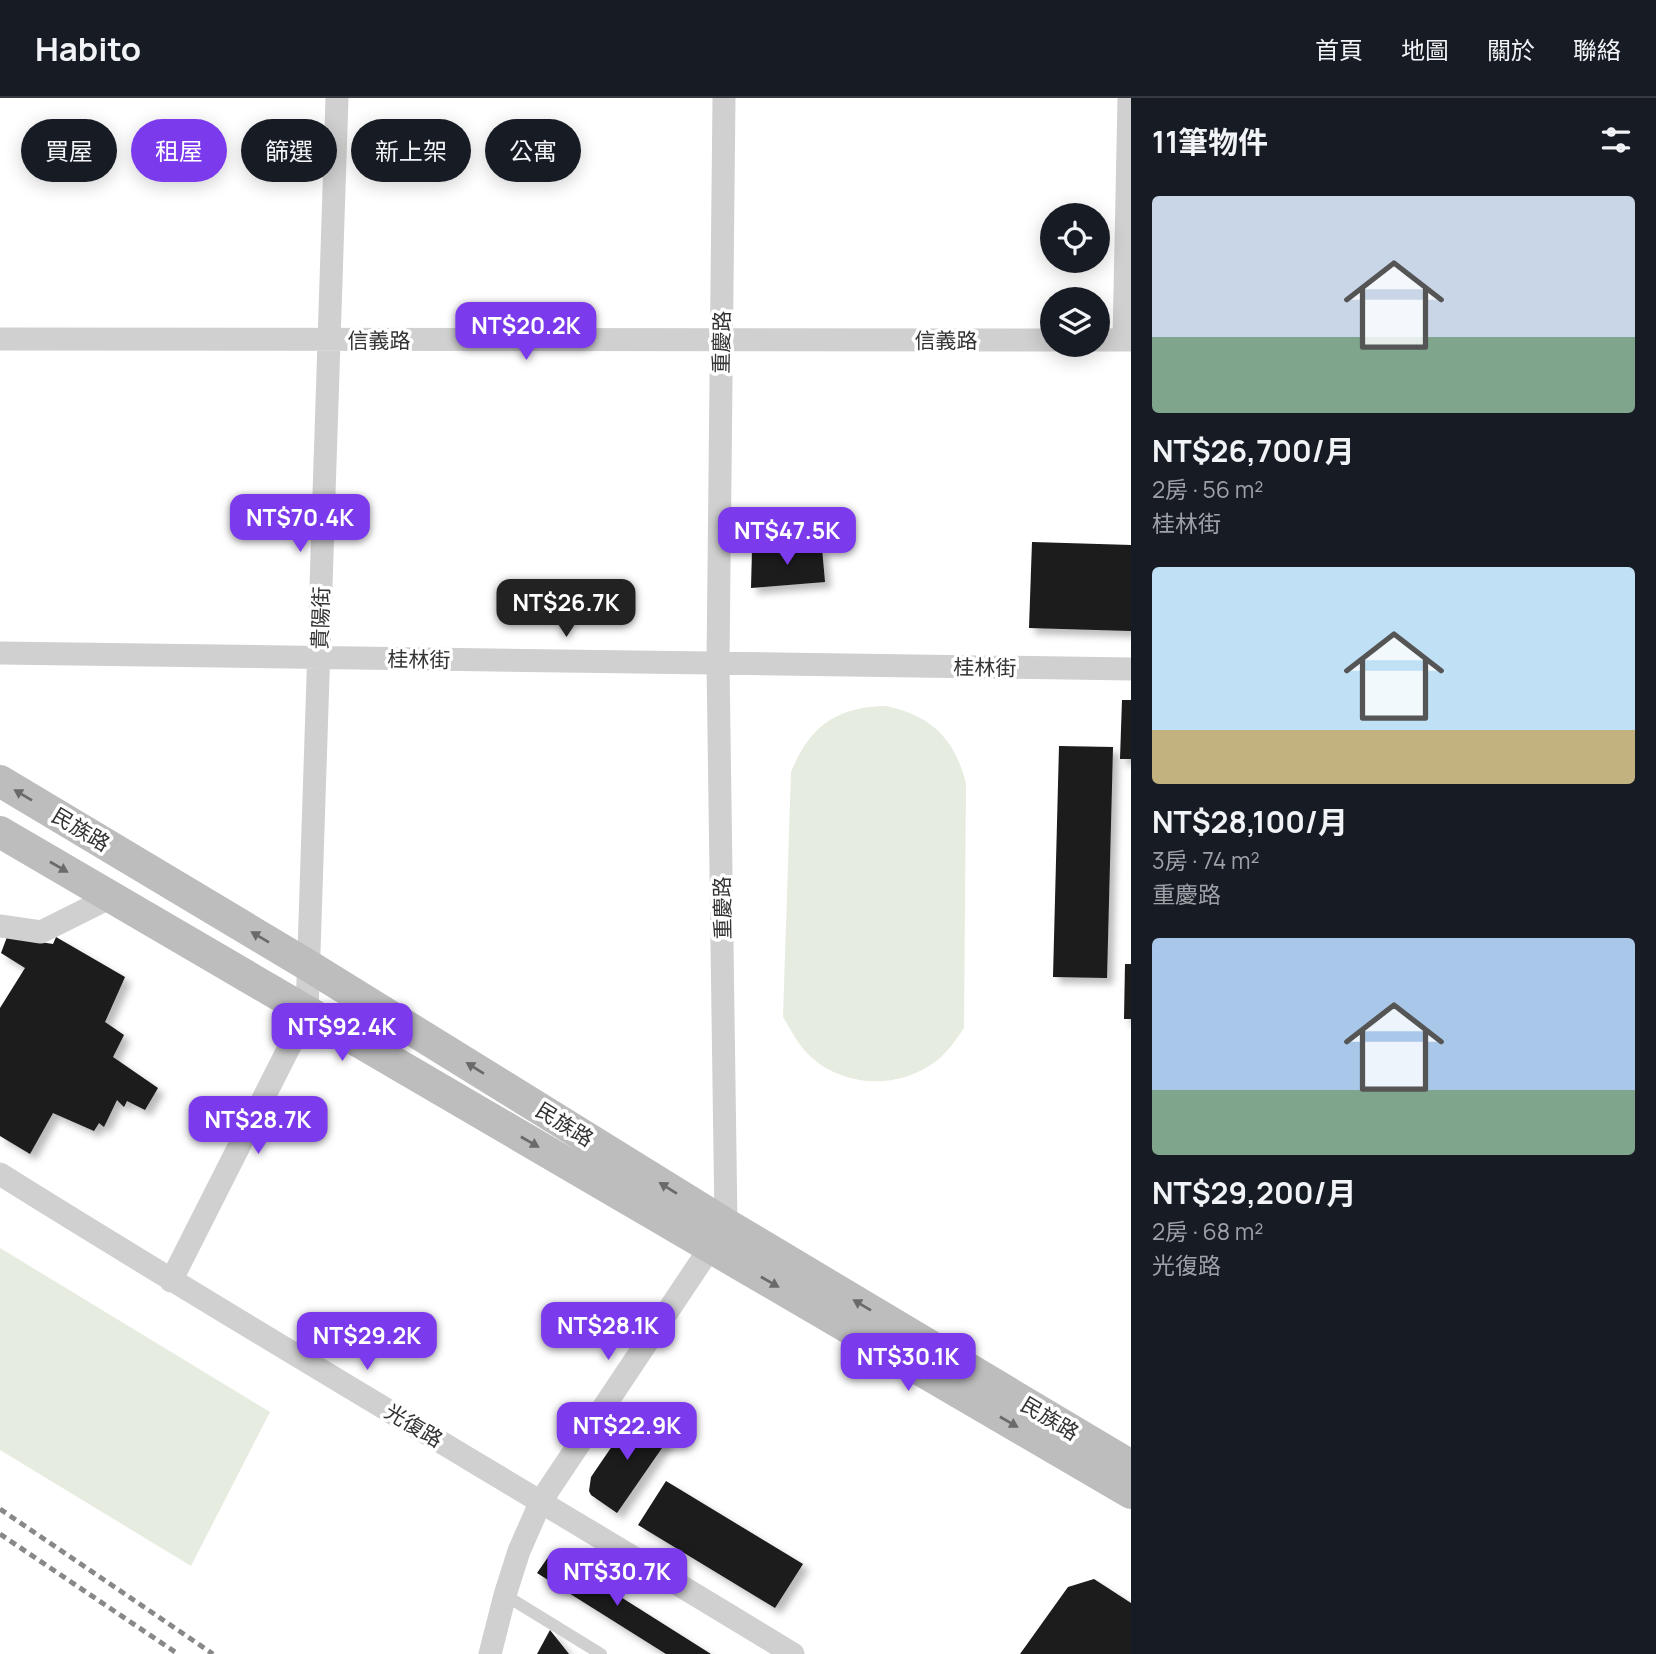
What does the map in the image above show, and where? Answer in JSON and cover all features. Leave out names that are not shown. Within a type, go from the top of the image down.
[{"type":"street","name":"貴陽街","points":[[307,1012],[337,98]]},
{"type":"street","name":"重慶路","points":[[719,1236],[718,663],[724,98]]},
{"type":"street","points":[[1127,340],[1129,98]]},
{"type":"street","name":"信義路","points":[[0,339],[1040,340]]},
{"type":"street","name":"桂林街","points":[[0,653],[1131,669]]},
{"type":"street","name":"民族路","points":[[0,781],[309,966],[719,1236],[1131,1493]]},
{"type":"street","name":"民族路","points":[[0,832],[307,1012],[719,1236],[1131,1466]]},
{"type":"street","points":[[0,926],[41,932],[111,897]]},
{"type":"street","points":[[171,1281],[307,1012]]},
{"type":"street","name":"光復路","points":[[0,1174],[171,1281],[793,1654]]},
{"type":"street","points":[[490,1654],[519,1551],[541,1501],[719,1236]]},
{"type":"lane","points":[[505,1595],[601,1654]]},
{"type":"shaded area","points":[[886,706],[916,716],[939,731],[955,753],[966,783],[964,1028],[942,1056],[918,1072],[887,1081],[870,1081],[854,1079],[824,1067],[803,1048],[783,1017],[791,772],[807,742],[827,722],[853,710]]},
{"type":"shaded area","points":[[0,1248],[270,1412],[191,1566],[0,1450]]},
{"type":"building","points":[[1032,542],[1131,545],[1131,631],[1029,628]]},
{"type":"building","points":[[822,548],[825,582],[751,588],[752,550]]},
{"type":"building","points":[[1122,700],[1131,700],[1131,759],[1120,759]]},
{"type":"building","points":[[1059,746],[1113,747],[1107,978],[1053,977]]},
{"type":"building","points":[[7,937],[53,944],[56,937],[125,977],[105,1022],[124,1035],[113,1057],[158,1088],[145,1110],[127,1101],[124,1107],[117,1100],[104,1127],[99,1123],[94,1131],[53,1113],[30,1154],[0,1136],[0,1008],[25,968],[1,953]]},
{"type":"building","points":[[1125,964],[1131,964],[1131,1019],[1124,1019]]},
{"type":"building","points":[[636,1411],[671,1435],[617,1513],[591,1495],[591,1477]]},
{"type":"building","points":[[666,1481],[803,1564],[775,1608],[638,1525]]},
{"type":"building","points":[[551,1553],[711,1654],[666,1654],[537,1573]]},
{"type":"building","points":[[1094,1579],[1131,1603],[1131,1654],[1020,1654],[1068,1587]]},
{"type":"building","points":[[550,1630],[569,1654],[537,1654]]},
{"type":"railway","points":[[0,1509],[213,1654]]},
{"type":"railway","points":[[0,1534],[178,1654]]}]
